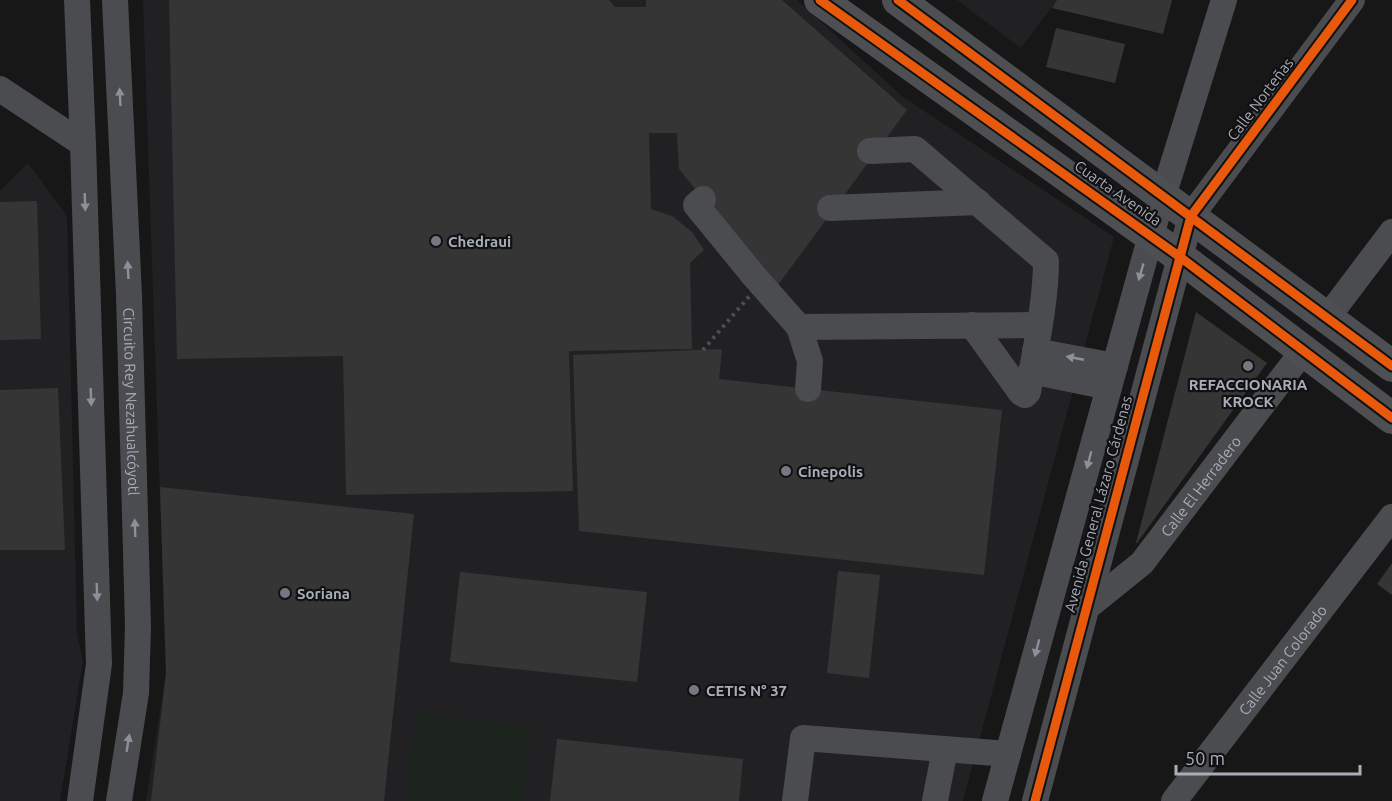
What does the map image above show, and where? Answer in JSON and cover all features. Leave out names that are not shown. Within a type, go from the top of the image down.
[{"type":"main road","name":"Cuarta Avenida","points":[[820,0],[1151,235],[1392,418]]},
{"type":"main road","name":"Cuarta Avenida","points":[[898,0],[1392,366]]},
{"type":"street","points":[[77,0],[99,664],[80,801]]},
{"type":"street","name":"Circuito Rey Nezahualcóyotl","points":[[114,0],[129,296],[138,626],[136,693],[119,801]]},
{"type":"street","name":"Avenida General Lázaro Cárdenas","points":[[996,801],[1151,235],[1224,0]]},
{"type":"street","name":"Calle Norteñas","points":[[1191,216],[1352,0]]},
{"type":"street","points":[[0,89],[83,144]]},
{"type":"street","points":[[870,151],[915,149],[1046,261],[1046,278],[1028,392],[1021,393],[972,325]]},
{"type":"street","points":[[703,199],[696,205],[799,327],[810,361],[808,389]]},
{"type":"street","points":[[830,208],[978,202]]},
{"type":"street","name":"Avenida General Lázaro Cárdenas","points":[[1035,801],[1191,216]]},
{"type":"street","points":[[1327,318],[1392,232]]},
{"type":"street","points":[[799,327],[1038,325]]},
{"type":"street","name":"Calle El Herradero","points":[[1085,609],[1142,563],[1303,351]]},
{"type":"street","points":[[1033,361],[1112,376]]},
{"type":"street","name":"Calle Juan Colorado","points":[[1174,801],[1392,517]]},
{"type":"street","points":[[795,801],[803,738],[1008,754]]},
{"type":"street","points":[[935,801],[945,749]]},
{"type":"path","points":[[703,350],[766,277]]},
{"type":"shaded area","points":[[143,0],[797,0],[903,97],[1114,237],[963,801],[146,801],[166,673]]},
{"type":"shaded area","points":[[957,0],[1057,0],[1021,48]]},
{"type":"shaded area","points":[[28,163],[67,216],[77,634],[83,661],[60,801],[0,801],[0,191]]},
{"type":"shaded area","points":[[416,714],[531,726],[523,801],[406,801]]},
{"type":"building","name":"Chedraui","points":[[169,0],[609,0],[615,7],[646,7],[646,0],[782,0],[907,110],[775,289],[679,169],[677,133],[649,133],[651,209],[672,216],[692,232],[704,250],[690,263],[692,349],[569,351],[573,491],[346,495],[343,356],[177,359]]},
{"type":"building","points":[[1057,0],[1172,0],[1163,34],[1052,8]]},
{"type":"building","points":[[1056,28],[1125,44],[1115,83],[1046,67]]},
{"type":"building","points":[[37,201],[41,339],[0,340],[0,202]]},
{"type":"building","points":[[1196,312],[1267,363],[1136,543]]},
{"type":"building","name":"Cinepolis","points":[[722,349],[719,379],[1002,410],[984,575],[579,531],[573,355]]},
{"type":"building","points":[[58,388],[65,550],[0,550],[0,390]]},
{"type":"building","name":"Soriana","points":[[160,487],[414,514],[384,801],[151,801],[166,673]]},
{"type":"building","points":[[1392,563],[1392,595],[1377,584]]},
{"type":"building","points":[[838,571],[880,575],[869,678],[827,673]]},
{"type":"building","points":[[460,572],[647,592],[637,682],[450,662]]},
{"type":"building","points":[[557,739],[743,759],[739,801],[550,801]]},
{"type":"cycle path","points":[[820,0],[1180,257],[1392,418]]},
{"type":"cycle path","points":[[898,0],[1392,366]]},
{"type":"cycle path","points":[[1035,801],[1191,216],[1352,0]]},
{"type":"place","name":"Chedraui","points":[[436,241]]},
{"type":"place","name":"REFACCIONARIA KROCK","points":[[1248,366]]},
{"type":"place","name":"Cinepolis","points":[[786,471]]},
{"type":"place","name":"Soriana","points":[[285,593]]},
{"type":"place","name":"CETIS N° 37","points":[[694,690]]}]
